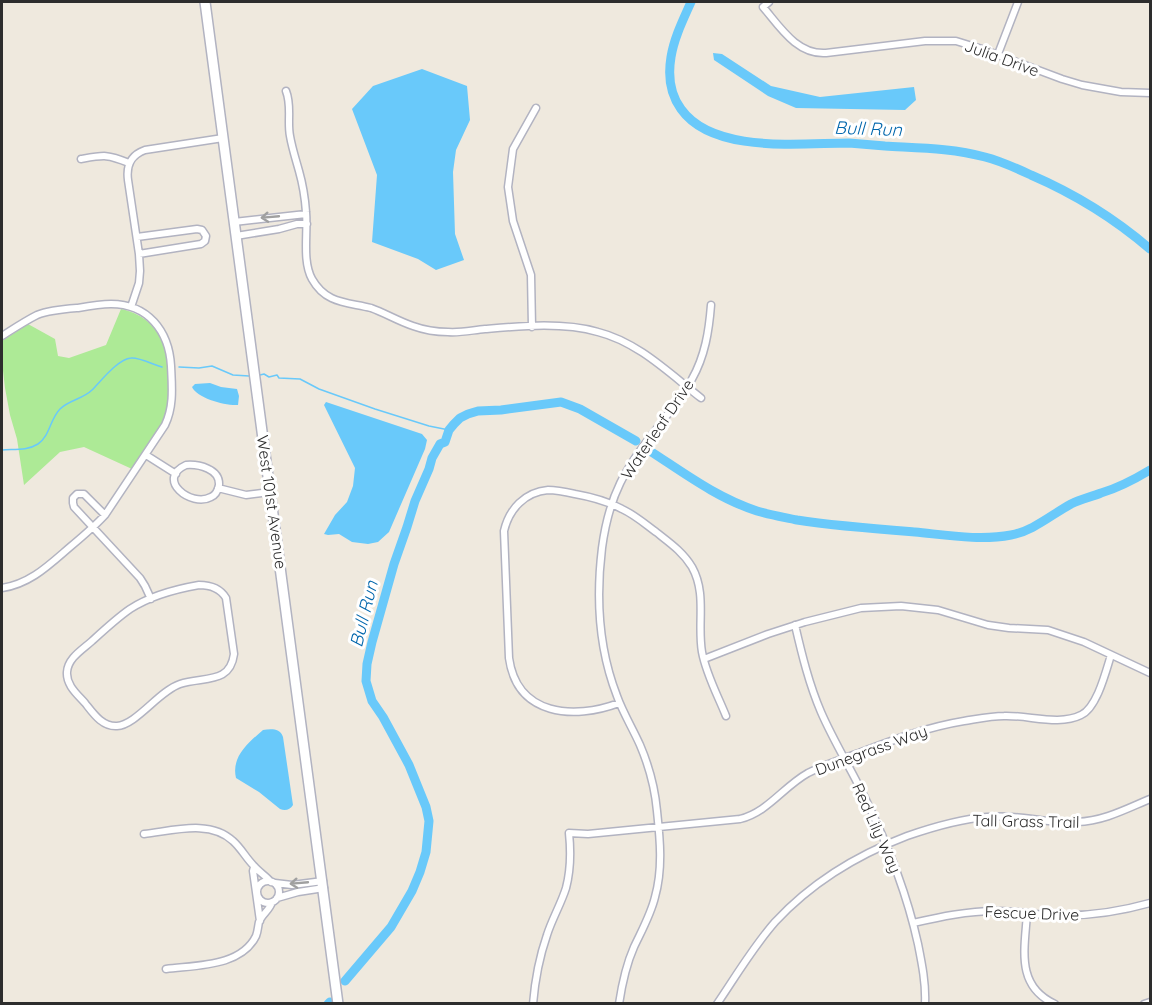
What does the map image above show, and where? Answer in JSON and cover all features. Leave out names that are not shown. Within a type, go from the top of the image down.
[{"type":"street","name":"West 101st Avenue","points":[[205,2],[338,1004]]},
{"type":"street","name":"Julia Drive","points":[[769,2],[763,7],[795,43],[815,53],[940,40],[964,43],[1089,87],[1121,92],[1150,93]]},
{"type":"street","points":[[998,54],[1018,2]]},
{"type":"street","points":[[286,91],[290,102],[290,137],[303,186],[307,224],[306,259],[309,274],[318,289],[334,300],[374,309],[411,326],[430,330],[454,332],[497,328],[570,327],[608,335],[637,349],[701,398]]},
{"type":"street","points":[[532,327],[531,275],[513,221],[508,187],[513,149],[537,108]]},
{"type":"street","points":[[131,307],[140,278],[139,254],[127,170],[129,163],[134,155],[145,150],[223,138]]},
{"type":"street","points":[[81,159],[106,155],[129,163]]},
{"type":"street","points":[[234,222],[306,214]]},
{"type":"street","points":[[236,236],[307,224]]},
{"type":"street","points":[[136,237],[197,229],[202,230],[206,236],[205,241],[201,244],[139,254]]},
{"type":"street","points":[[2,336],[46,312],[108,304],[131,307],[158,326],[167,342],[171,360],[173,395],[170,414],[162,431],[105,515],[36,576],[22,583],[2,588]]},
{"type":"street","name":"Waterleaf Drive","points":[[619,1004],[627,964],[651,912],[656,894],[660,863],[659,827],[649,770],[639,743],[619,703],[605,656],[600,607],[602,550],[607,517],[628,467],[695,373],[708,333],[711,305]]},
{"type":"street","points":[[146,455],[176,474]]},
{"type":"street","points":[[186,465],[209,469],[218,478],[218,489],[213,496],[206,499],[185,495],[176,488],[174,482],[176,474],[186,465]]},
{"type":"street","points":[[218,489],[246,495],[270,492]]},
{"type":"street","points":[[619,703],[588,711],[561,711],[540,705],[522,690],[512,672],[509,657],[504,531],[509,516],[519,503],[533,494],[553,490],[612,504],[632,515],[685,556],[698,579],[701,592],[701,640],[704,660],[726,716]]},
{"type":"street","points":[[105,515],[84,494],[74,496],[74,506],[140,578],[151,599]]},
{"type":"street","points":[[199,585],[208,585],[217,589],[226,598],[234,654],[231,666],[223,675],[187,682],[165,691],[128,723],[119,726],[105,724],[71,687],[67,678],[69,663],[74,656],[125,613],[136,605],[151,599],[174,590],[199,585]]},
{"type":"street","points":[[704,660],[795,625],[861,608],[891,606],[938,610],[988,625],[1048,630],[1084,642],[1150,673]]},
{"type":"street","name":"Red Lily Way","points":[[795,625],[807,676],[816,699],[865,798],[900,881],[913,923],[922,967],[925,1004]]},
{"type":"street","name":"Dunegrass Way","points":[[533,1004],[541,954],[568,881],[571,860],[569,833],[588,834],[729,821],[751,816],[766,808],[789,786],[814,770],[911,733],[933,727],[1004,716],[1063,720],[1084,714],[1092,705],[1111,655]]},
{"type":"street","name":"Tall Grass Trail","points":[[717,1004],[762,938],[790,906],[841,867],[862,855],[946,823],[997,817],[1066,823],[1094,820],[1120,813],[1150,799]]},
{"type":"street","points":[[144,834],[199,828],[225,834],[233,840],[254,867],[273,882],[279,890],[271,907],[260,921]]},
{"type":"street","points":[[166,969],[221,962],[244,951],[257,934],[260,921],[254,867]]},
{"type":"street","points":[[257,894],[262,883],[323,885]]},
{"type":"street","points":[[257,894],[263,901],[274,900],[323,885]]},
{"type":"street","name":"Fescue Drive","points":[[913,923],[973,912],[1092,914],[1124,910],[1150,903]]},
{"type":"street","points":[[1027,913],[1024,957],[1026,972],[1036,990],[1055,1004]]},
{"type":"street","points":[[1144,1004],[1150,1002]]},
{"type":"green space","points":[[121,309],[138,315],[152,325],[165,347],[168,363],[168,401],[162,424],[132,469],[84,447],[60,452],[24,485],[17,439],[5,388],[2,341],[28,324],[55,339],[58,356],[69,358],[106,345]]},
{"type":"water","points":[[713,53],[722,54],[771,86],[820,97],[914,87],[916,100],[905,110],[796,108],[768,96],[714,60]]},
{"type":"water","points":[[422,69],[467,86],[470,120],[456,150],[453,172],[455,234],[464,260],[436,270],[418,259],[372,242],[377,175],[352,109],[373,86]]},
{"type":"water","points":[[210,383],[237,389],[238,405],[226,404],[199,395],[192,387],[195,384]]},
{"type":"water","points":[[326,402],[422,434],[427,440],[389,532],[378,542],[368,544],[352,542],[339,534],[324,534],[335,515],[347,502],[353,486],[355,468],[324,405]]},
{"type":"water","points":[[272,729],[282,734],[283,737],[293,805],[287,810],[280,809],[259,792],[236,778],[238,757],[263,730]]},
{"type":"waterway","name":"Bull Run","points":[[691,2],[672,50],[670,77],[677,103],[695,123],[735,140],[759,143],[849,143],[973,154],[1008,165],[1047,182],[1108,217],[1150,249]]},
{"type":"waterway","points":[[2,450],[25,449],[38,444],[45,437],[60,409],[88,393],[115,366],[126,359],[138,359],[162,367]]},
{"type":"waterway","points":[[179,367],[212,366],[233,375],[249,376]]},
{"type":"waterway","points":[[260,375],[300,379],[319,389],[375,409],[449,430]]},
{"type":"waterway","name":"Bull Run","points":[[345,981],[391,927],[412,891],[426,852],[429,821],[426,807],[409,765],[372,701],[366,681],[372,642],[394,564],[432,458],[440,444],[445,442],[449,430],[460,418],[468,414],[561,402],[580,409],[636,441]]},
{"type":"waterway","name":"Bull Run","points":[[650,451],[715,492],[742,506],[762,512],[826,524],[975,537],[999,537],[1027,530],[1071,504],[1120,486],[1150,470]]}]
